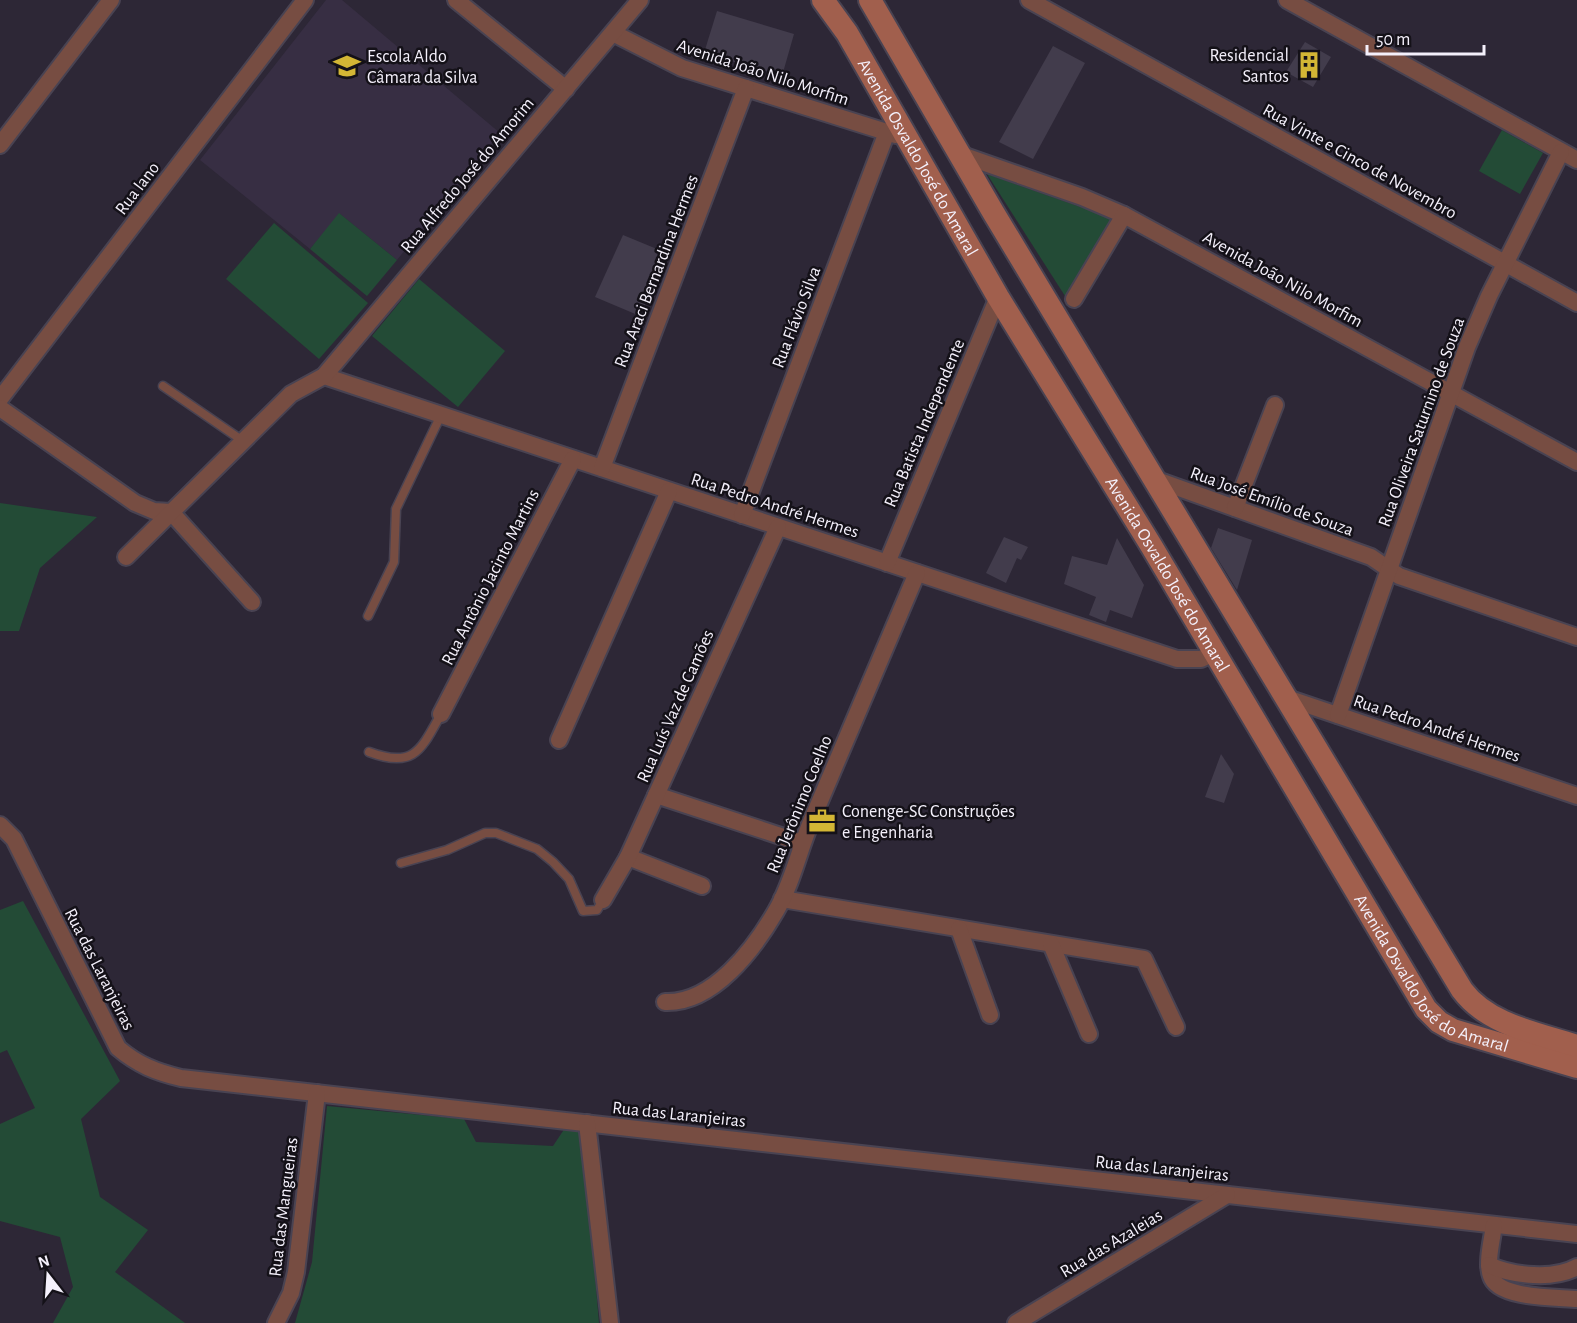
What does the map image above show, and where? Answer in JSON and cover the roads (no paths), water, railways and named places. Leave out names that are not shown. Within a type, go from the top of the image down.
[{"type":"main road","name":"Avenida Osvaldo José do Amaral","points":[[823,0],[847,33],[896,135],[1152,547],[1426,1009],[1438,1022],[1453,1030],[1577,1067]]},
{"type":"main road","name":"Avenida Osvaldo José do Amaral","points":[[870,0],[959,154],[1284,697],[1470,1001],[1496,1019],[1577,1046]]},
{"type":"main road","points":[[1152,547],[1167,553],[1175,550],[1185,538],[1185,530]]},
{"type":"main road","points":[[1214,653],[1235,642],[1242,642],[1255,648]]},
{"type":"street","points":[[0,145],[111,0]]},
{"type":"street","name":"Rua Iano","points":[[0,399],[305,0]]},
{"type":"street","points":[[456,0],[566,88]]},
{"type":"street","name":"Rua Alfredo José do Amorim","points":[[324,376],[640,0]]},
{"type":"street","name":"Rua Vinte e Cinco de Novembro","points":[[1029,0],[1577,303]]},
{"type":"street","points":[[1287,0],[1577,160]]},
{"type":"street","name":"Avenida João Nilo Morfim","points":[[613,33],[682,68],[896,135]]},
{"type":"street","name":"Rua Araci Bernardina Hermes","points":[[602,468],[746,88]]},
{"type":"street","name":"Rua Flávio Silva","points":[[742,515],[896,135]]},
{"type":"street","name":"Rua Oliveira Saturnino de Souza","points":[[1338,715],[1467,346],[1505,263],[1561,152]]},
{"type":"street","name":"Avenida João Nilo Morfim","points":[[959,154],[1082,196],[1124,215],[1577,462]]},
{"type":"street","points":[[1074,299],[1124,215]]},
{"type":"street","name":"Rua Batista Independente","points":[[887,563],[998,297]]},
{"type":"street","points":[[126,557],[291,394],[324,376]]},
{"type":"street","name":"Rua Pedro André Hermes","points":[[324,376],[1177,659],[1201,659],[1214,653]]},
{"type":"street","points":[[1235,508],[1275,405]]},
{"type":"street","points":[[0,408],[135,503],[154,511],[171,512],[252,602]]},
{"type":"street","name":"Rua Antônio Jacinto Martins","points":[[441,714],[573,459]]},
{"type":"street","name":"Rua José Emílio de Souza","points":[[1154,479],[1371,557],[1399,576],[1577,637]]},
{"type":"street","points":[[559,740],[669,491]]},
{"type":"street","name":"Rua Luís Vaz de Camões","points":[[603,900],[628,857],[778,527]]},
{"type":"street","name":"Rua Jerônimo Coelho","points":[[665,1002],[690,999],[713,988],[747,950],[782,899],[802,843],[917,573]]},
{"type":"street","name":"Rua Pedro André Hermes","points":[[1284,697],[1577,796]]},
{"type":"street","points":[[656,795],[802,843]]},
{"type":"street","name":"Rua das Laranjeiras","points":[[0,825],[14,839],[118,1048],[135,1062],[158,1073],[181,1078],[1577,1234]]},
{"type":"street","points":[[628,857],[702,886]]},
{"type":"street","points":[[782,899],[1144,959],[1176,1027]]},
{"type":"street","points":[[959,929],[990,1015]]},
{"type":"street","points":[[1051,944],[1089,1034]]},
{"type":"street","name":"Rua das Mangueiras","points":[[276,1323],[291,1293],[296,1272],[317,1093]]},
{"type":"street","points":[[587,1123],[610,1323]]},
{"type":"street","name":"Rua das Azaleias","points":[[1016,1323],[1227,1195]]},
{"type":"street","points":[[1494,1226],[1489,1265],[1491,1279],[1502,1289],[1577,1299]]},
{"type":"street","points":[[1489,1265],[1504,1271],[1539,1274],[1562,1273],[1577,1268]]},
{"type":"street","points":[[1535,1295],[1539,1274]]},
{"type":"lane","points":[[163,386],[243,441]]},
{"type":"lane","points":[[368,616],[394,562],[396,508],[441,415]]},
{"type":"lane","points":[[369,752],[389,760],[414,754],[422,748],[441,714]]},
{"type":"lane","points":[[401,863],[447,850],[485,833],[496,832],[537,849],[553,862],[569,879],[583,911],[597,910],[603,900]]},
{"type":"place","name":"Residencial Santos","points":[[1309,65]]},
{"type":"place","name":"Escola Aldo Câmara da Silva","points":[[347,66]]},
{"type":"place","name":"Conenge-SC Construções e Engenharia","points":[[822,821]]}]
